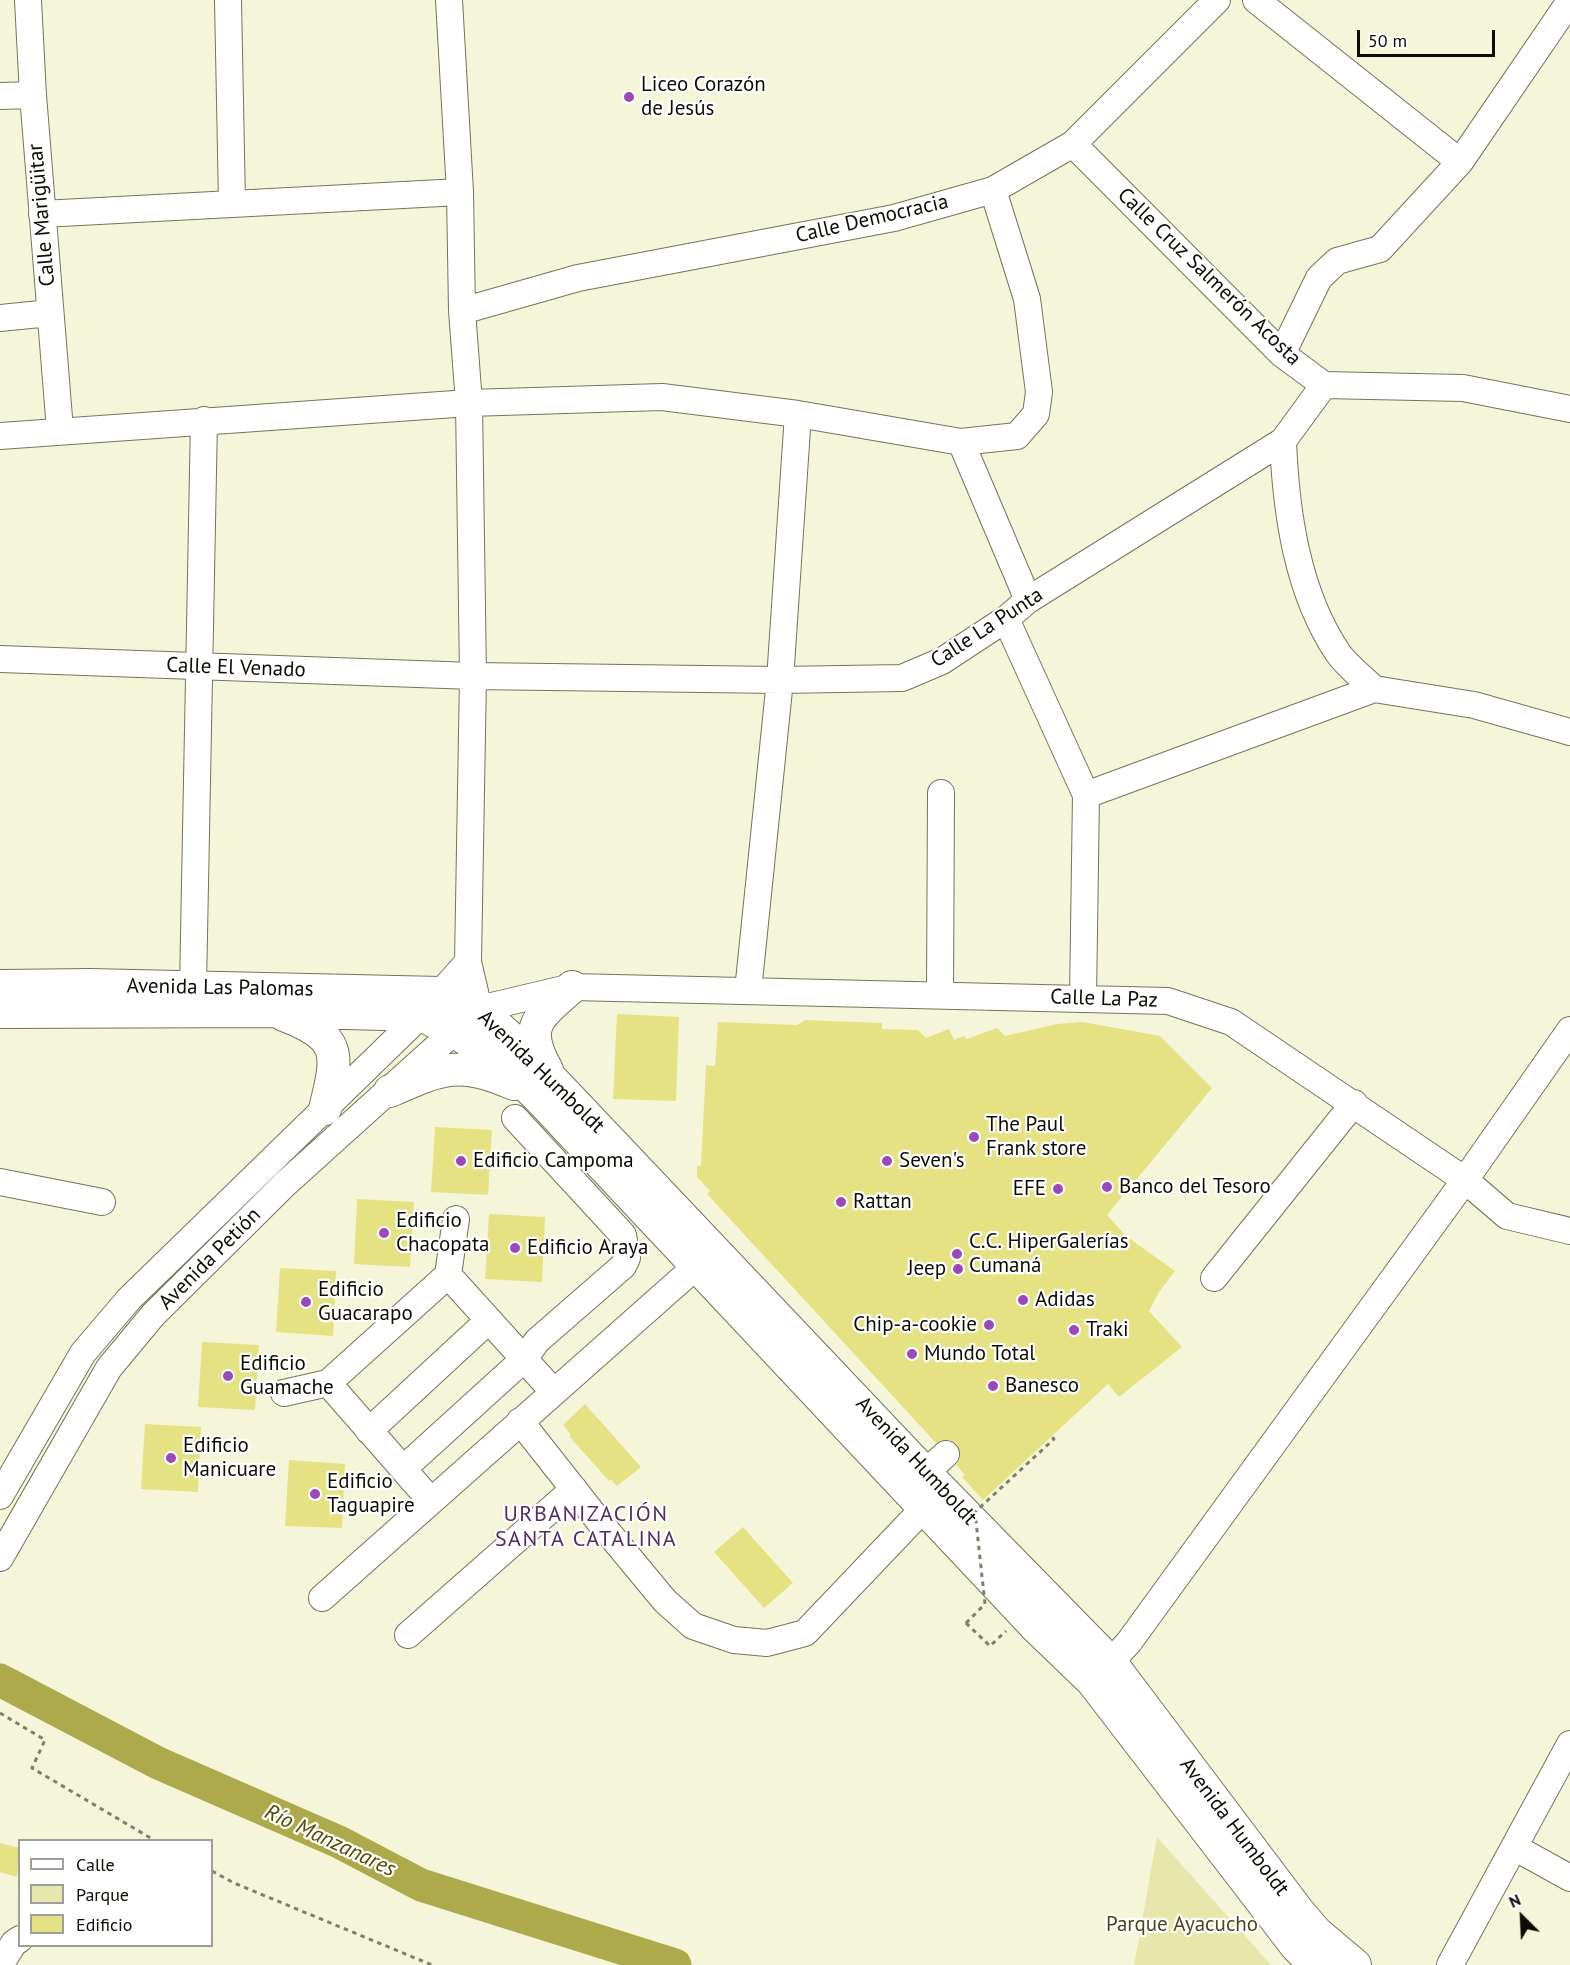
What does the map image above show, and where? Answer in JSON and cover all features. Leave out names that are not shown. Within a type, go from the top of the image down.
[{"type":"main road","name":"Avenida Las Palomas","points":[[0,987],[193,987],[431,1004]]},
{"type":"main road","points":[[390,1091],[437,1071],[459,1069],[483,1071],[543,1085],[534,1029],[542,1014],[572,987]]},
{"type":"main road","name":"Avenida Las Palomas","points":[[0,1012],[272,1011],[431,1004]]},
{"type":"main road","name":"Avenida Humboldt","points":[[431,1004],[479,1009],[543,1085],[706,1258],[924,1508],[1024,1614],[1101,1672]]},
{"type":"main road","name":"Avenida Humboldt","points":[[431,1004],[454,1031],[506,1066],[543,1085]]},
{"type":"main road","points":[[272,1011],[321,1033],[332,1047],[333,1077],[325,1109]]},
{"type":"main road","name":"Avenida Humboldt","points":[[706,1258],[936,1463],[1229,1839],[1296,1946],[1315,1965]]},
{"type":"main road","name":"Avenida Humboldt","points":[[1229,1839],[1317,1933],[1355,1965]]},
{"type":"street","name":"Calle Marigüitar","points":[[28,0],[33,95],[60,430]]},
{"type":"street","points":[[228,0],[232,203]]},
{"type":"street","points":[[449,0],[460,192],[462,311],[469,403],[473,676],[468,962],[479,1009]]},
{"type":"street","name":"Calle Democracia","points":[[462,311],[578,278],[894,218],[993,190],[1073,144],[1217,0]]},
{"type":"street","points":[[1256,0],[1460,162]]},
{"type":"street","points":[[1282,354],[1319,278],[1337,261],[1380,249],[1460,162],[1563,6]]},
{"type":"street","points":[[0,96],[33,95]]},
{"type":"street","name":"Calle Cruz Salmerón Acosta","points":[[1073,144],[1282,354],[1324,385]]},
{"type":"street","points":[[0,436],[469,403],[662,397],[798,414],[961,442],[1017,436],[1036,414],[1039,392],[1027,299],[993,190]]},
{"type":"street","points":[[42,214],[460,192]]},
{"type":"street","points":[[0,318],[50,313]]},
{"type":"street","points":[[1324,385],[1463,388],[1570,409]]},
{"type":"street","name":"Calle La Punta","points":[[473,676],[780,680],[902,678],[942,661],[1006,619],[1028,600],[1283,441],[1324,385]]},
{"type":"street","points":[[748,991],[780,680],[798,414]]},
{"type":"street","points":[[193,987],[204,420]]},
{"type":"street","points":[[1283,441],[1285,495],[1298,558],[1313,603],[1339,654],[1374,689]]},
{"type":"street","points":[[961,442],[1028,600]]},
{"type":"street","points":[[1006,619],[1086,795],[1083,998]]},
{"type":"street","name":"Calle El Venado","points":[[0,659],[473,676]]},
{"type":"street","points":[[1086,795],[1374,689],[1474,705],[1570,732]]},
{"type":"street","points":[[940,995],[941,793]]},
{"type":"street","name":"Avenida Petión","points":[[0,1496],[83,1353],[129,1299],[431,1004],[468,962]]},
{"type":"street","name":"Calle La Paz","points":[[479,1009],[572,987],[1168,1001],[1231,1022],[1465,1180],[1508,1216],[1566,1225]]},
{"type":"street","name":"Avenida Petión","points":[[0,1558],[109,1368],[153,1315],[285,1184],[479,1009]]},
{"type":"street","points":[[1101,1672],[1137,1632],[1465,1180],[1570,1030]]},
{"type":"street","points":[[1214,1278],[1354,1103]]},
{"type":"street","points":[[403,1469],[524,1359],[537,1341],[623,1266],[627,1257],[623,1235],[515,1118]]},
{"type":"street","points":[[0,1182],[102,1203]]},
{"type":"street","points":[[284,1393],[327,1383],[448,1275],[456,1219]]},
{"type":"street","points":[[322,1598],[553,1391],[706,1258]]},
{"type":"street","points":[[448,1275],[553,1391]]},
{"type":"street","points":[[369,1431],[489,1320]]},
{"type":"street","points":[[327,1383],[431,1501]]},
{"type":"street","points":[[520,1421],[665,1601],[693,1626],[734,1640],[767,1643],[805,1633],[924,1508]]},
{"type":"street","points":[[408,1635],[574,1489]]},
{"type":"street","points":[[1450,1965],[1570,1744]]},
{"type":"street","points":[[1514,1847],[1570,1878]]},
{"type":"street","points":[[0,1965],[18,1940]]},
{"type":"path","points":[[1024,1614],[990,1646],[966,1623],[985,1604],[975,1512],[1054,1439],[1051,1436]]},
{"type":"path","points":[[0,1713],[45,1740],[32,1768],[152,1839]]},
{"type":"path","points":[[213,1872],[234,1883],[432,1965]]},
{"type":"green space","name":"Parque Ayacucho","points":[[1157,1837],[1271,1965],[1134,1965]]},
{"type":"building","points":[[617,1014],[679,1017],[676,1101],[613,1099]]},
{"type":"building","name":"C.C. HiperGalerías Cumaná","points":[[805,1020],[882,1023],[882,1029],[918,1030],[926,1038],[949,1029],[954,1040],[964,1036],[967,1039],[997,1028],[1005,1036],[1057,1024],[1083,1022],[1160,1036],[1212,1088],[1107,1215],[1126,1236],[1175,1271],[1159,1292],[1149,1311],[1182,1347],[1119,1397],[1108,1384],[983,1500],[962,1477],[965,1475],[956,1465],[960,1458],[957,1444],[950,1440],[936,1443],[707,1194],[710,1191],[697,1177],[697,1166],[701,1166],[706,1065],[715,1066],[718,1022],[797,1025]]},
{"type":"building","name":"Edificio Campoma","points":[[435,1127],[492,1130],[488,1195],[431,1192]]},
{"type":"building","name":"Edificio Chacopata","points":[[357,1199],[414,1202],[410,1267],[354,1264]]},
{"type":"building","name":"Edificio Araya","points":[[489,1214],[545,1217],[542,1282],[485,1279]]},
{"type":"building","name":"Edificio Guacarapo","points":[[280,1268],[336,1271],[333,1336],[276,1332]]},
{"type":"building","name":"Edificio Guamache","points":[[202,1342],[259,1345],[255,1410],[198,1407]]},
{"type":"building","points":[[585,1404],[641,1467],[617,1486],[611,1479],[609,1481],[569,1436],[571,1435],[563,1425]]},
{"type":"building","name":"Edificio Manicuare","points":[[145,1424],[201,1427],[198,1492],[141,1489]]},
{"type":"building","name":"Edificio Taguapire","points":[[289,1460],[345,1464],[342,1528],[285,1526]]},
{"type":"building","points":[[743,1527],[793,1583],[764,1608],[714,1552]]},
{"type":"building","points":[[0,1843],[18,1848],[17,1877],[0,1872]]},
{"type":"waterway","name":"Río Manzanares","points":[[0,1680],[158,1763],[339,1842],[421,1885],[675,1965]]},
{"type":"place","name":"Liceo Corazón de Jesús","points":[[629,97]]},
{"type":"place","name":"The Paul Frank store","points":[[974,1137]]},
{"type":"place","name":"Edificio Campoma","points":[[461,1161]]},
{"type":"place","name":"Seven's","points":[[887,1161]]},
{"type":"place","name":"Banco del Tesoro","points":[[1107,1187]]},
{"type":"place","name":"EFE","points":[[1058,1189]]},
{"type":"place","name":"Rattan","points":[[841,1202]]},
{"type":"place","name":"Edificio Chacopata","points":[[384,1233]]},
{"type":"place","name":"Edificio Araya","points":[[515,1248]]},
{"type":"place","name":"C.C. HiperGalerías Cumaná","points":[[957,1254]]},
{"type":"place","name":"Jeep","points":[[958,1269]]},
{"type":"place","name":"Adidas","points":[[1023,1300]]},
{"type":"place","name":"Edificio Guacarapo","points":[[306,1302]]},
{"type":"place","name":"Chip-a-cookie","points":[[989,1325]]},
{"type":"place","name":"Traki","points":[[1074,1330]]},
{"type":"place","name":"Mundo Total","points":[[912,1354]]},
{"type":"place","name":"Edificio Guamache","points":[[228,1376]]},
{"type":"place","name":"Banesco","points":[[993,1386]]},
{"type":"place","name":"Edificio Manicuare","points":[[171,1458]]},
{"type":"place","name":"Edificio Taguapire","points":[[315,1494]]},
{"type":"district","name":"URBANIZACIÓN SANTA CATALINA","points":[[586,1528]]}]
